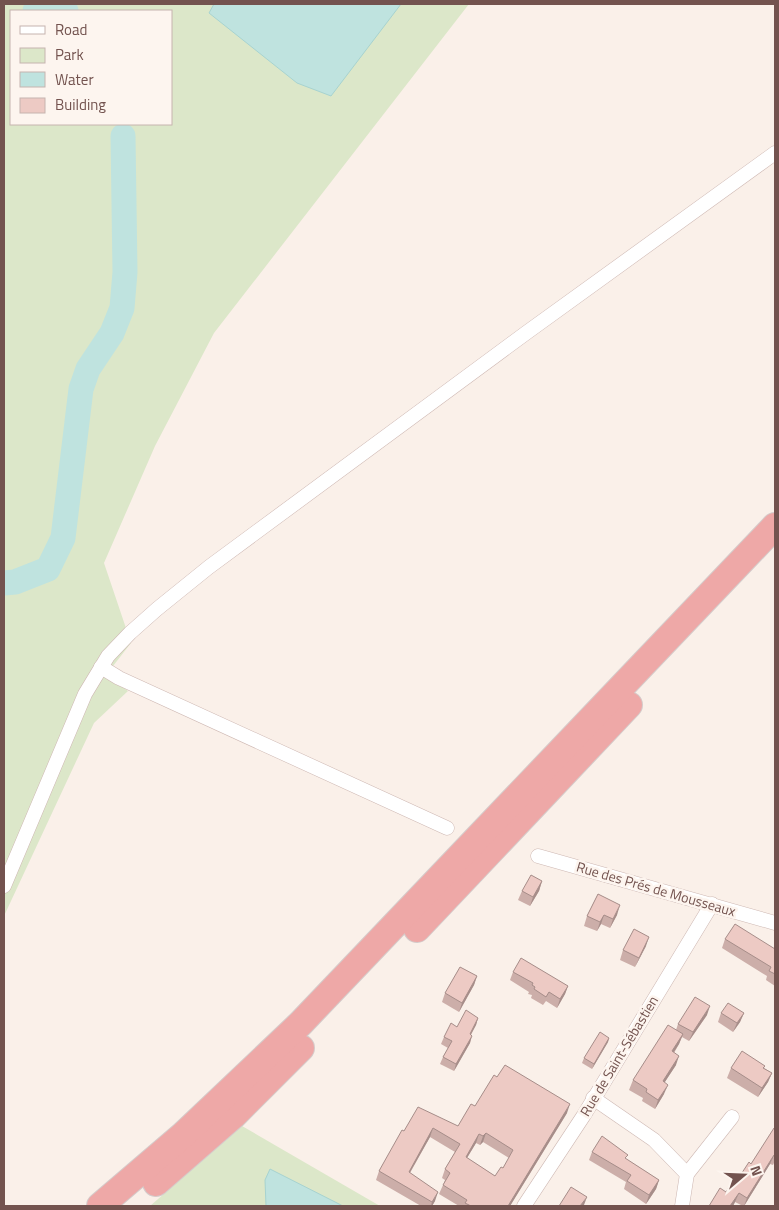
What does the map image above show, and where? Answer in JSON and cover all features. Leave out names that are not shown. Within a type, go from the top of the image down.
[{"type":"highway","points":[[100,1206],[189,1130],[301,1024],[775,526]]},
{"type":"highway","points":[[128,1206],[232,1116],[366,984],[775,551]]},
{"type":"street","points":[[4,886],[77,710],[101,666],[118,646],[157,609],[209,567],[534,327],[775,153]]},
{"type":"street","points":[[101,666],[119,678],[447,828]]},
{"type":"street","name":"Rue des Prés de Mousseaux","points":[[538,856],[775,923]]},
{"type":"street","name":"Rue de Saint-Sébastien","points":[[524,1206],[593,1098],[712,904]]},
{"type":"street","points":[[593,1098],[654,1140],[686,1174]]},
{"type":"street","points":[[682,1206],[686,1174],[732,1117]]},
{"type":"green space","points":[[4,4],[469,4],[214,333],[155,446],[104,563],[131,643],[106,675],[128,691],[94,723],[4,916]]},
{"type":"green space","points":[[242,1126],[380,1206],[150,1206]]},
{"type":"water","points":[[214,4],[401,4],[331,96],[297,83],[209,13]]},
{"type":"water","points":[[270,1169],[343,1206],[266,1206],[265,1180]]},
{"type":"building","points":[[531,875],[542,881],[533,897],[522,891]]},
{"type":"building","points":[[598,894],[620,905],[613,919],[604,915],[600,922],[587,916]]},
{"type":"building","points":[[735,924],[775,949],[775,974],[769,971],[771,967],[725,939]]},
{"type":"building","points":[[634,929],[649,937],[639,958],[623,950]]},
{"type":"building","points":[[521,958],[568,986],[560,999],[549,992],[546,997],[534,989],[533,983],[513,972]]},
{"type":"building","points":[[460,967],[477,976],[462,1003],[445,993]]},
{"type":"building","points":[[695,997],[710,1006],[693,1032],[678,1024]]},
{"type":"building","points":[[728,1003],[744,1013],[737,1023],[721,1013]]},
{"type":"building","points":[[466,1010],[478,1018],[470,1034],[472,1036],[456,1064],[443,1057],[452,1041],[444,1037],[451,1023],[457,1027]]},
{"type":"building","points":[[668,1025],[683,1034],[672,1051],[679,1056],[663,1081],[668,1085],[658,1100],[646,1092],[647,1089],[633,1080]]},
{"type":"building","points":[[600,1032],[609,1038],[594,1064],[584,1058]]},
{"type":"building","points":[[742,1051],[765,1066],[763,1068],[772,1073],[762,1088],[731,1068]]},
{"type":"building","points":[[505,1065],[570,1104],[508,1206],[471,1206],[465,1203],[467,1200],[443,1185],[450,1173],[445,1169],[460,1144],[433,1128],[409,1172],[438,1192],[432,1202],[379,1171],[402,1130],[404,1131],[418,1107],[458,1126],[471,1104],[475,1106],[494,1075],[497,1077]],"holes":[[[486,1133],[513,1150],[503,1168],[501,1167],[495,1176],[466,1157],[479,1134],[483,1136]]]},
{"type":"building","points":[[774,1128],[775,1156],[747,1198],[739,1193],[730,1206],[709,1206],[720,1188],[726,1192],[733,1181],[736,1182],[749,1162],[751,1164]]},
{"type":"building","points":[[602,1136],[628,1155],[625,1158],[659,1180],[649,1195],[627,1181],[631,1175],[592,1152]]},
{"type":"building","points":[[571,1187],[587,1197],[580,1206],[559,1206]]},
{"type":"waterway","points":[[35,10],[38,4]]},
{"type":"waterway","points":[[59,4],[65,10]]},
{"type":"waterway","points":[[4,583],[15,582],[48,569],[63,538],[81,389],[88,369],[112,333],[122,308],[125,272],[123,136]]}]
